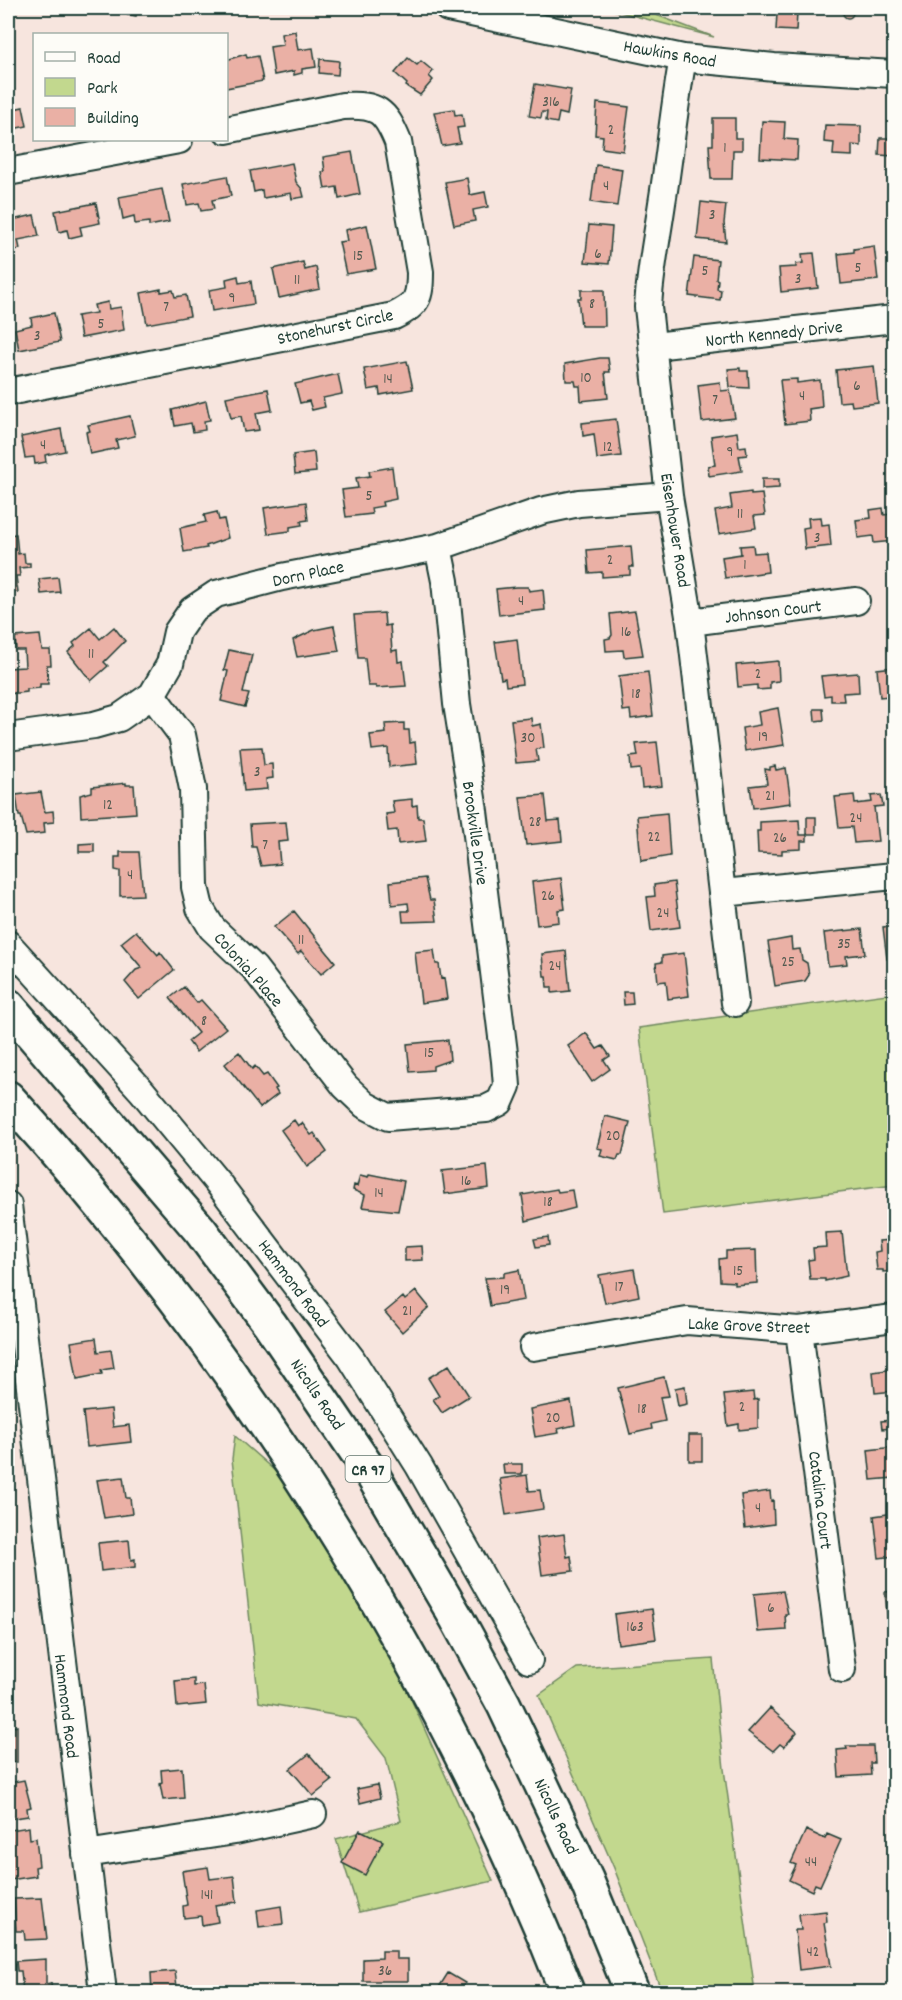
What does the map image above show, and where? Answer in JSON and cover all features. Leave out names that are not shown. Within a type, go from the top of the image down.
[{"type":"highway","name":"Nicolls Road","points":[[8,1006],[200,1230],[270,1324],[372,1474],[457,1619],[504,1705],[586,1879],[632,1992]]},
{"type":"highway","points":[[8,1098],[64,1160],[166,1288],[258,1416],[332,1526],[415,1669],[490,1815],[547,1941],[567,1992]]},
{"type":"street","name":"Hawkins Road","points":[[448,8],[683,58],[774,67],[894,74]]},
{"type":"street","name":"Eisenhower Road","points":[[683,58],[673,112],[663,201],[649,283],[648,307],[669,496],[690,622],[735,1003]]},
{"type":"street","name":"Stonehurst Circle","points":[[8,392],[394,316],[409,309],[420,294],[420,272],[398,142],[391,124],[379,109],[361,105],[343,106],[228,130]]},
{"type":"street","points":[[8,172],[173,141]]},
{"type":"street","name":"North Kennedy Drive","points":[[654,346],[894,319]]},
{"type":"street","name":"Dorn Place","points":[[8,737],[94,725],[120,718],[152,695],[170,664],[177,632],[192,610],[216,594],[282,577],[438,547],[541,512],[579,503],[669,496]]},
{"type":"street","name":"Brookville Drive","points":[[438,547],[445,581],[457,704],[474,811],[505,1061],[507,1086],[500,1102],[486,1108]]},
{"type":"street","name":"Johnson Court","points":[[690,622],[856,600]]},
{"type":"street","name":"Colonial Place","points":[[152,695],[182,735],[193,789],[195,887],[200,908],[212,928],[254,968],[345,1086],[365,1105],[388,1117],[486,1108]]},
{"type":"street","points":[[723,893],[894,876]]},
{"type":"street","name":"Hammond Road","points":[[8,944],[150,1100],[218,1183],[351,1358],[419,1466],[528,1660]]},
{"type":"street","name":"Hammond Road","points":[[8,1205],[15,1351],[86,1854],[103,1992]]},
{"type":"street","name":"Lake Grove Street","points":[[533,1347],[687,1321],[800,1330],[894,1318]]},
{"type":"street","name":"Catalina Court","points":[[800,1330],[842,1669]]},
{"type":"street","points":[[86,1854],[235,1831],[313,1814]]},
{"type":"green space","points":[[605,8],[638,8],[714,37]]},
{"type":"green space","points":[[894,993],[894,1185],[663,1214],[639,1028]]},
{"type":"green space","points":[[235,1436],[283,1478],[379,1628],[493,1881],[359,1912],[336,1839],[401,1821],[386,1758],[356,1719],[259,1702],[232,1459]]},
{"type":"green space","points":[[713,1659],[724,1769],[755,1992],[662,1992],[614,1868],[539,1695],[577,1668]]},
{"type":"building","points":[[100,8],[138,8],[136,16]]},
{"type":"building","points":[[848,8],[852,9],[852,17],[848,18],[844,17],[843,13],[844,9]]},
{"type":"building","points":[[777,13],[797,13],[796,31],[776,30]]},
{"type":"building","points":[[295,31],[298,50],[313,48],[316,67],[302,69],[302,73],[294,75],[294,71],[274,75],[270,47],[283,45],[281,34]]},
{"type":"building","points":[[246,54],[247,58],[258,56],[263,81],[228,88],[228,59]]},
{"type":"building","points":[[408,58],[417,65],[421,61],[433,71],[429,76],[433,80],[420,95],[406,86],[407,84],[395,73]]},
{"type":"building","points":[[320,59],[339,61],[338,75],[319,73]]},
{"type":"building","points":[[535,84],[571,90],[567,115],[559,113],[557,123],[546,121],[547,112],[542,112],[541,118],[529,116]]},
{"type":"building","points":[[8,103],[9,110],[23,107],[27,126],[8,130]]},
{"type":"building","points":[[597,103],[629,107],[623,151],[602,148],[603,136],[595,135]]},
{"type":"building","points":[[454,109],[455,115],[462,114],[464,127],[457,128],[460,143],[442,146],[434,112]]},
{"type":"building","points":[[713,118],[735,118],[735,138],[742,138],[742,150],[733,150],[732,179],[711,179],[709,145],[713,145]]},
{"type":"building","points":[[762,121],[785,122],[784,139],[798,140],[797,160],[760,158]]},
{"type":"building","points":[[825,125],[861,126],[861,146],[852,145],[852,156],[833,155],[834,143],[824,142]]},
{"type":"building","points":[[891,135],[894,135],[894,156],[879,155],[880,138],[891,138]]},
{"type":"building","points":[[352,152],[360,194],[339,199],[337,187],[325,189],[322,172],[325,171],[323,157]]},
{"type":"building","points":[[292,163],[296,182],[302,189],[304,197],[292,199],[291,193],[263,198],[262,190],[254,192],[250,171]]},
{"type":"building","points":[[596,165],[622,169],[617,206],[591,202]]},
{"type":"building","points":[[227,176],[231,196],[212,200],[214,209],[201,211],[199,203],[187,205],[183,184]]},
{"type":"building","points":[[467,178],[470,195],[485,192],[488,207],[473,210],[475,221],[454,225],[445,182]]},
{"type":"building","points":[[162,189],[169,222],[149,226],[149,222],[135,224],[134,216],[123,219],[119,197]]},
{"type":"building","points":[[701,202],[726,205],[724,223],[726,242],[697,239]]},
{"type":"building","points":[[96,203],[100,223],[80,227],[82,235],[69,238],[67,230],[59,232],[55,211]]},
{"type":"building","points":[[34,215],[39,236],[18,240],[20,249],[8,252],[8,221]]},
{"type":"building","points":[[367,225],[376,269],[346,274],[339,242],[347,241],[345,230]]},
{"type":"building","points":[[589,225],[612,227],[609,264],[585,262]]},
{"type":"building","points":[[874,246],[878,280],[841,284],[838,254]]},
{"type":"building","points":[[814,253],[818,288],[781,292],[779,268],[796,267],[796,264],[803,263],[802,254]]},
{"type":"building","points":[[694,257],[718,260],[716,279],[718,280],[717,289],[721,290],[720,300],[689,296]]},
{"type":"building","points":[[303,262],[305,270],[316,267],[320,289],[279,298],[273,269]]},
{"type":"building","points":[[238,276],[239,283],[251,281],[254,304],[212,311],[209,290],[227,287],[226,279]]},
{"type":"building","points":[[161,289],[161,292],[173,290],[175,297],[186,295],[190,316],[147,324],[141,293]]},
{"type":"building","points":[[581,290],[604,290],[605,326],[581,326],[578,298],[581,298]]},
{"type":"building","points":[[108,302],[109,309],[121,307],[124,330],[81,338],[77,316],[96,313],[94,305]]},
{"type":"building","points":[[54,313],[60,342],[19,350],[15,329],[32,325],[31,318]]},
{"type":"building","points":[[608,358],[610,372],[605,372],[608,398],[581,401],[580,386],[576,386],[575,381],[566,381],[565,364]]},
{"type":"building","points":[[407,361],[413,389],[380,395],[379,388],[368,390],[364,369]]},
{"type":"building","points":[[874,366],[878,403],[852,406],[851,401],[839,402],[836,370]]},
{"type":"building","points":[[740,368],[740,371],[748,371],[749,388],[730,387],[728,369]]},
{"type":"building","points":[[338,374],[342,394],[323,398],[325,407],[312,410],[309,401],[300,403],[295,384]]},
{"type":"building","points":[[797,379],[797,383],[820,380],[822,407],[809,409],[810,421],[785,424],[780,380]]},
{"type":"building","points":[[720,382],[721,391],[730,390],[735,418],[702,422],[698,385]]},
{"type":"building","points":[[268,389],[272,410],[256,413],[259,430],[244,432],[241,416],[231,418],[226,397]]},
{"type":"building","points":[[206,401],[210,420],[204,421],[205,430],[193,432],[191,423],[175,426],[172,410]]},
{"type":"building","points":[[130,416],[135,436],[116,440],[118,448],[90,454],[86,432],[90,431],[88,425]]},
{"type":"building","points":[[616,419],[621,456],[597,459],[594,434],[583,436],[582,423]]},
{"type":"building","points":[[61,429],[65,451],[45,455],[46,462],[35,464],[34,457],[25,458],[21,437]]},
{"type":"building","points":[[737,432],[739,447],[746,446],[747,455],[739,456],[742,471],[709,476],[708,466],[715,465],[711,436]]},
{"type":"building","points":[[314,452],[316,472],[295,474],[293,455]]},
{"type":"building","points":[[392,467],[396,499],[382,502],[383,506],[371,508],[372,514],[346,517],[342,490],[358,488],[356,478],[370,476],[369,471]]},
{"type":"building","points":[[762,479],[779,479],[779,488],[762,489]]},
{"type":"building","points":[[751,492],[751,495],[762,494],[765,515],[754,516],[756,528],[719,534],[715,511],[732,508],[730,495]]},
{"type":"building","points":[[306,502],[308,520],[301,521],[302,525],[290,527],[290,531],[268,534],[264,508]]},
{"type":"building","points":[[883,508],[884,515],[891,514],[894,541],[874,543],[873,536],[858,538],[856,520],[871,518],[870,510]]},
{"type":"building","points":[[217,512],[219,520],[224,519],[228,538],[206,546],[207,548],[184,552],[180,528],[206,522],[204,515]]},
{"type":"building","points":[[821,517],[822,525],[829,524],[831,546],[805,549],[803,528],[809,527],[808,518]]},
{"type":"building","points":[[16,534],[18,554],[24,553],[25,563],[30,563],[30,567],[19,568],[20,576],[16,576],[18,592],[8,593],[8,535]]},
{"type":"building","points":[[753,545],[754,553],[766,552],[768,572],[725,578],[722,557],[741,554],[740,546]]},
{"type":"building","points":[[631,546],[633,567],[630,567],[630,575],[602,577],[602,572],[589,573],[587,550]]},
{"type":"building","points":[[58,577],[60,592],[41,594],[39,579]]},
{"type":"building","points":[[528,587],[529,591],[543,589],[545,610],[499,615],[496,589]]},
{"type":"building","points":[[635,611],[643,655],[624,657],[623,650],[606,651],[605,639],[612,635],[610,614]]},
{"type":"building","points":[[384,613],[385,626],[390,625],[392,651],[397,650],[398,662],[403,661],[406,686],[376,688],[376,686],[368,686],[365,658],[358,658],[354,615]]},
{"type":"building","points":[[334,626],[339,651],[297,657],[293,640],[314,630]]},
{"type":"building","points":[[114,627],[125,641],[104,662],[108,666],[91,681],[68,652],[75,646],[73,643],[91,628],[100,639]]},
{"type":"building","points":[[40,635],[42,650],[50,650],[51,665],[47,665],[48,684],[40,684],[40,688],[27,689],[27,692],[8,694],[8,668],[25,667],[24,650],[16,650],[15,637]]},
{"type":"building","points":[[517,639],[522,684],[506,686],[505,678],[501,679],[495,642]]},
{"type":"building","points":[[229,650],[252,655],[243,693],[249,694],[245,707],[221,701],[228,671],[224,670]]},
{"type":"building","points":[[778,661],[779,681],[770,682],[770,689],[757,690],[757,685],[738,687],[736,665]]},
{"type":"building","points":[[894,667],[894,701],[889,701],[889,696],[880,697],[877,669]]},
{"type":"building","points":[[648,672],[653,716],[631,719],[630,710],[623,711],[619,676]]},
{"type":"building","points":[[858,673],[859,692],[843,693],[844,701],[831,701],[831,695],[824,696],[821,676]]},
{"type":"building","points":[[778,708],[784,745],[745,751],[742,728],[760,725],[758,712]]},
{"type":"building","points":[[814,709],[823,709],[824,720],[815,721]]},
{"type":"building","points":[[531,718],[532,726],[541,724],[544,748],[536,749],[538,761],[516,763],[511,720]]},
{"type":"building","points":[[404,723],[404,730],[409,730],[410,743],[415,742],[417,764],[389,767],[388,748],[372,750],[370,735],[386,733],[385,724]]},
{"type":"building","points":[[657,742],[662,786],[642,788],[640,769],[631,770],[630,757],[638,756],[636,744]]},
{"type":"building","points":[[262,747],[264,765],[272,764],[273,778],[266,779],[267,789],[244,791],[240,748]]},
{"type":"building","points":[[775,766],[776,770],[786,768],[791,803],[753,808],[750,786],[767,784],[765,769],[770,770],[770,767]]},
{"type":"building","points":[[126,783],[126,785],[134,785],[136,813],[81,817],[80,795],[92,792],[92,787]]},
{"type":"building","points":[[41,792],[45,812],[53,811],[54,822],[44,823],[45,833],[26,835],[21,816],[19,816],[16,795]]},
{"type":"building","points":[[545,795],[548,821],[560,820],[562,841],[526,845],[520,797]]},
{"type":"building","points":[[854,795],[855,804],[872,802],[871,796],[881,795],[883,806],[874,807],[878,841],[854,843],[852,827],[839,828],[835,797]]},
{"type":"building","points":[[412,799],[412,806],[417,805],[418,818],[423,818],[426,841],[398,844],[397,830],[388,831],[386,814],[394,813],[392,801]]},
{"type":"building","points":[[667,813],[670,856],[641,861],[637,816]]},
{"type":"building","points":[[807,817],[816,817],[816,834],[807,834]]},
{"type":"building","points":[[799,820],[800,835],[807,835],[807,841],[801,841],[801,849],[782,850],[782,854],[758,853],[757,831],[760,831],[760,822]]},
{"type":"building","points":[[286,822],[288,841],[278,842],[280,864],[261,866],[256,847],[252,847],[250,824]]},
{"type":"building","points":[[94,843],[94,852],[79,852],[79,844]]},
{"type":"building","points":[[120,852],[139,852],[143,895],[120,896],[120,871],[115,870],[115,857],[120,857]]},
{"type":"building","points":[[425,878],[430,900],[434,900],[437,921],[403,922],[402,911],[409,911],[408,903],[392,905],[390,882]]},
{"type":"building","points":[[561,878],[565,909],[558,910],[559,922],[537,925],[532,882]]},
{"type":"building","points":[[674,882],[680,927],[651,931],[647,897],[655,896],[654,885]]},
{"type":"building","points":[[294,911],[335,962],[321,974],[301,951],[298,954],[274,927]]},
{"type":"building","points":[[891,926],[892,932],[894,931],[894,959],[887,959],[883,927]]},
{"type":"building","points":[[862,929],[865,954],[846,956],[847,964],[828,966],[824,933]]},
{"type":"building","points":[[136,931],[158,955],[160,952],[174,970],[139,999],[125,982],[136,970],[142,968],[121,943]]},
{"type":"building","points":[[791,938],[792,950],[800,949],[802,960],[807,963],[809,975],[805,981],[775,986],[768,942]]},
{"type":"building","points":[[434,950],[441,979],[444,978],[447,999],[421,1003],[415,952]]},
{"type":"building","points":[[566,951],[570,991],[552,993],[552,987],[547,987],[546,976],[544,976],[542,954]]},
{"type":"building","points":[[684,953],[689,996],[668,999],[666,981],[658,982],[656,963],[662,962],[662,956]]},
{"type":"building","points":[[184,987],[197,1003],[201,1000],[226,1028],[196,1052],[188,1041],[198,1033],[170,998]]},
{"type":"building","points":[[623,992],[632,992],[633,1004],[624,1005]]},
{"type":"building","points":[[586,1033],[597,1049],[603,1046],[610,1056],[604,1060],[610,1069],[592,1082],[568,1046]]},
{"type":"building","points":[[448,1040],[450,1060],[433,1066],[433,1070],[410,1072],[407,1044]]},
{"type":"building","points":[[239,1052],[252,1069],[255,1066],[263,1076],[267,1074],[277,1088],[275,1089],[278,1094],[260,1108],[225,1064]]},
{"type":"building","points":[[605,1116],[630,1122],[622,1155],[619,1155],[617,1160],[600,1156],[602,1149],[597,1148]]},
{"type":"building","points":[[294,1120],[298,1126],[302,1123],[311,1135],[314,1133],[327,1152],[307,1167],[281,1130]]},
{"type":"building","points":[[487,1166],[489,1188],[445,1194],[442,1171]]},
{"type":"building","points":[[369,1174],[404,1181],[398,1211],[362,1207],[365,1195],[353,1190],[354,1185],[357,1186],[360,1175],[368,1177]]},
{"type":"building","points":[[557,1189],[558,1192],[572,1190],[575,1208],[526,1221],[522,1195]]},
{"type":"building","points":[[842,1232],[847,1276],[825,1281],[825,1279],[810,1279],[808,1260],[814,1259],[813,1248],[826,1247],[825,1233]]},
{"type":"building","points":[[548,1237],[549,1245],[536,1247],[534,1239]]},
{"type":"building","points":[[894,1240],[894,1271],[877,1270],[875,1252],[880,1251],[879,1241]]},
{"type":"building","points":[[422,1246],[423,1260],[405,1261],[405,1247]]},
{"type":"building","points":[[756,1250],[757,1283],[735,1285],[735,1282],[720,1281],[719,1259],[726,1258],[726,1251]]},
{"type":"building","points":[[634,1269],[639,1296],[605,1303],[599,1275]]},
{"type":"building","points":[[519,1270],[524,1300],[490,1306],[485,1278],[504,1277],[504,1273]]},
{"type":"building","points":[[416,1291],[429,1307],[402,1332],[385,1312],[403,1297],[405,1300]]},
{"type":"building","points":[[96,1338],[98,1352],[111,1350],[114,1368],[101,1370],[102,1374],[77,1379],[71,1342]]},
{"type":"building","points":[[449,1365],[469,1396],[442,1413],[433,1399],[439,1396],[428,1378]]},
{"type":"building","points":[[894,1369],[894,1391],[875,1393],[873,1372]]},
{"type":"building","points":[[664,1377],[669,1396],[660,1397],[665,1421],[651,1424],[652,1429],[630,1434],[618,1388]]},
{"type":"building","points":[[685,1386],[687,1404],[678,1406],[675,1388]]},
{"type":"building","points":[[753,1392],[754,1400],[758,1399],[758,1428],[739,1430],[739,1424],[728,1426],[724,1395]]},
{"type":"building","points":[[571,1401],[575,1425],[558,1429],[559,1433],[535,1437],[530,1409]]},
{"type":"building","points":[[111,1409],[113,1427],[129,1425],[131,1442],[87,1447],[83,1412]]},
{"type":"building","points":[[894,1420],[894,1428],[882,1429],[881,1421]]},
{"type":"building","points":[[689,1435],[702,1435],[702,1461],[689,1461]]},
{"type":"building","points":[[894,1447],[894,1478],[871,1480],[868,1450]]},
{"type":"building","points":[[503,1464],[522,1464],[522,1474],[504,1474]]},
{"type":"building","points":[[527,1475],[529,1491],[540,1490],[543,1509],[506,1515],[500,1479]]},
{"type":"building","points":[[123,1477],[126,1498],[130,1498],[132,1514],[104,1518],[97,1480]]},
{"type":"building","points":[[770,1491],[771,1501],[773,1500],[774,1524],[745,1528],[741,1495]]},
{"type":"building","points":[[894,1513],[894,1556],[879,1558],[874,1516]]},
{"type":"building","points":[[564,1534],[567,1557],[571,1556],[573,1571],[542,1575],[537,1538]]},
{"type":"building","points":[[129,1540],[131,1560],[135,1559],[135,1567],[101,1571],[98,1543]]},
{"type":"building","points":[[783,1591],[788,1614],[785,1614],[786,1630],[758,1632],[754,1594]]},
{"type":"building","points":[[894,1591],[894,1625],[888,1625],[885,1592]]},
{"type":"building","points":[[652,1609],[656,1639],[618,1644],[614,1614]]},
{"type":"building","points":[[194,1679],[194,1686],[204,1685],[206,1704],[177,1707],[175,1681]]},
{"type":"building","points":[[770,1708],[797,1732],[784,1747],[780,1744],[773,1751],[748,1732]]},
{"type":"building","points":[[17,1726],[17,1762],[8,1763],[8,1728]]},
{"type":"building","points":[[846,1746],[873,1746],[874,1763],[870,1763],[871,1775],[839,1777],[837,1750],[847,1749]]},
{"type":"building","points":[[309,1754],[332,1781],[313,1796],[290,1769]]},
{"type":"building","points":[[182,1768],[184,1798],[163,1800],[160,1784],[162,1783],[161,1770]]},
{"type":"building","points":[[24,1780],[31,1807],[27,1808],[28,1816],[8,1819],[8,1783]]},
{"type":"building","points":[[377,1785],[380,1798],[360,1803],[357,1789]]},
{"type":"building","points":[[29,1827],[30,1839],[36,1838],[39,1866],[35,1867],[36,1876],[10,1880],[8,1842],[12,1842],[10,1830]]},
{"type":"building","points":[[360,1830],[383,1841],[365,1875],[342,1863]]},
{"type":"building","points":[[806,1830],[825,1839],[827,1834],[841,1840],[820,1886],[815,1884],[812,1891],[789,1880],[796,1865],[791,1863]]},
{"type":"building","points":[[208,1867],[210,1879],[234,1876],[237,1902],[215,1905],[218,1922],[202,1925],[201,1916],[184,1918],[183,1906],[187,1905],[182,1871]]},
{"type":"building","points":[[42,1898],[47,1939],[25,1940],[24,1931],[16,1931],[14,1899]]},
{"type":"building","points":[[281,1906],[283,1924],[259,1927],[257,1910]]},
{"type":"building","points":[[826,1911],[827,1922],[824,1923],[831,1966],[799,1970],[795,1930],[801,1930],[799,1914]]},
{"type":"building","points":[[382,1951],[396,1951],[396,1959],[408,1959],[408,1981],[363,1981],[363,1959],[382,1958]]},
{"type":"building","points":[[46,1959],[46,1984],[51,1983],[52,1992],[23,1992],[21,1971],[17,1971],[16,1961]]},
{"type":"building","points":[[175,1971],[177,1987],[185,1986],[186,1992],[152,1992],[151,1973]]},
{"type":"building","points":[[448,1973],[465,1983],[460,1992],[436,1992]]},
{"type":"building","points":[[315,1984],[327,1992],[299,1992],[303,1987],[310,1991]]}]
